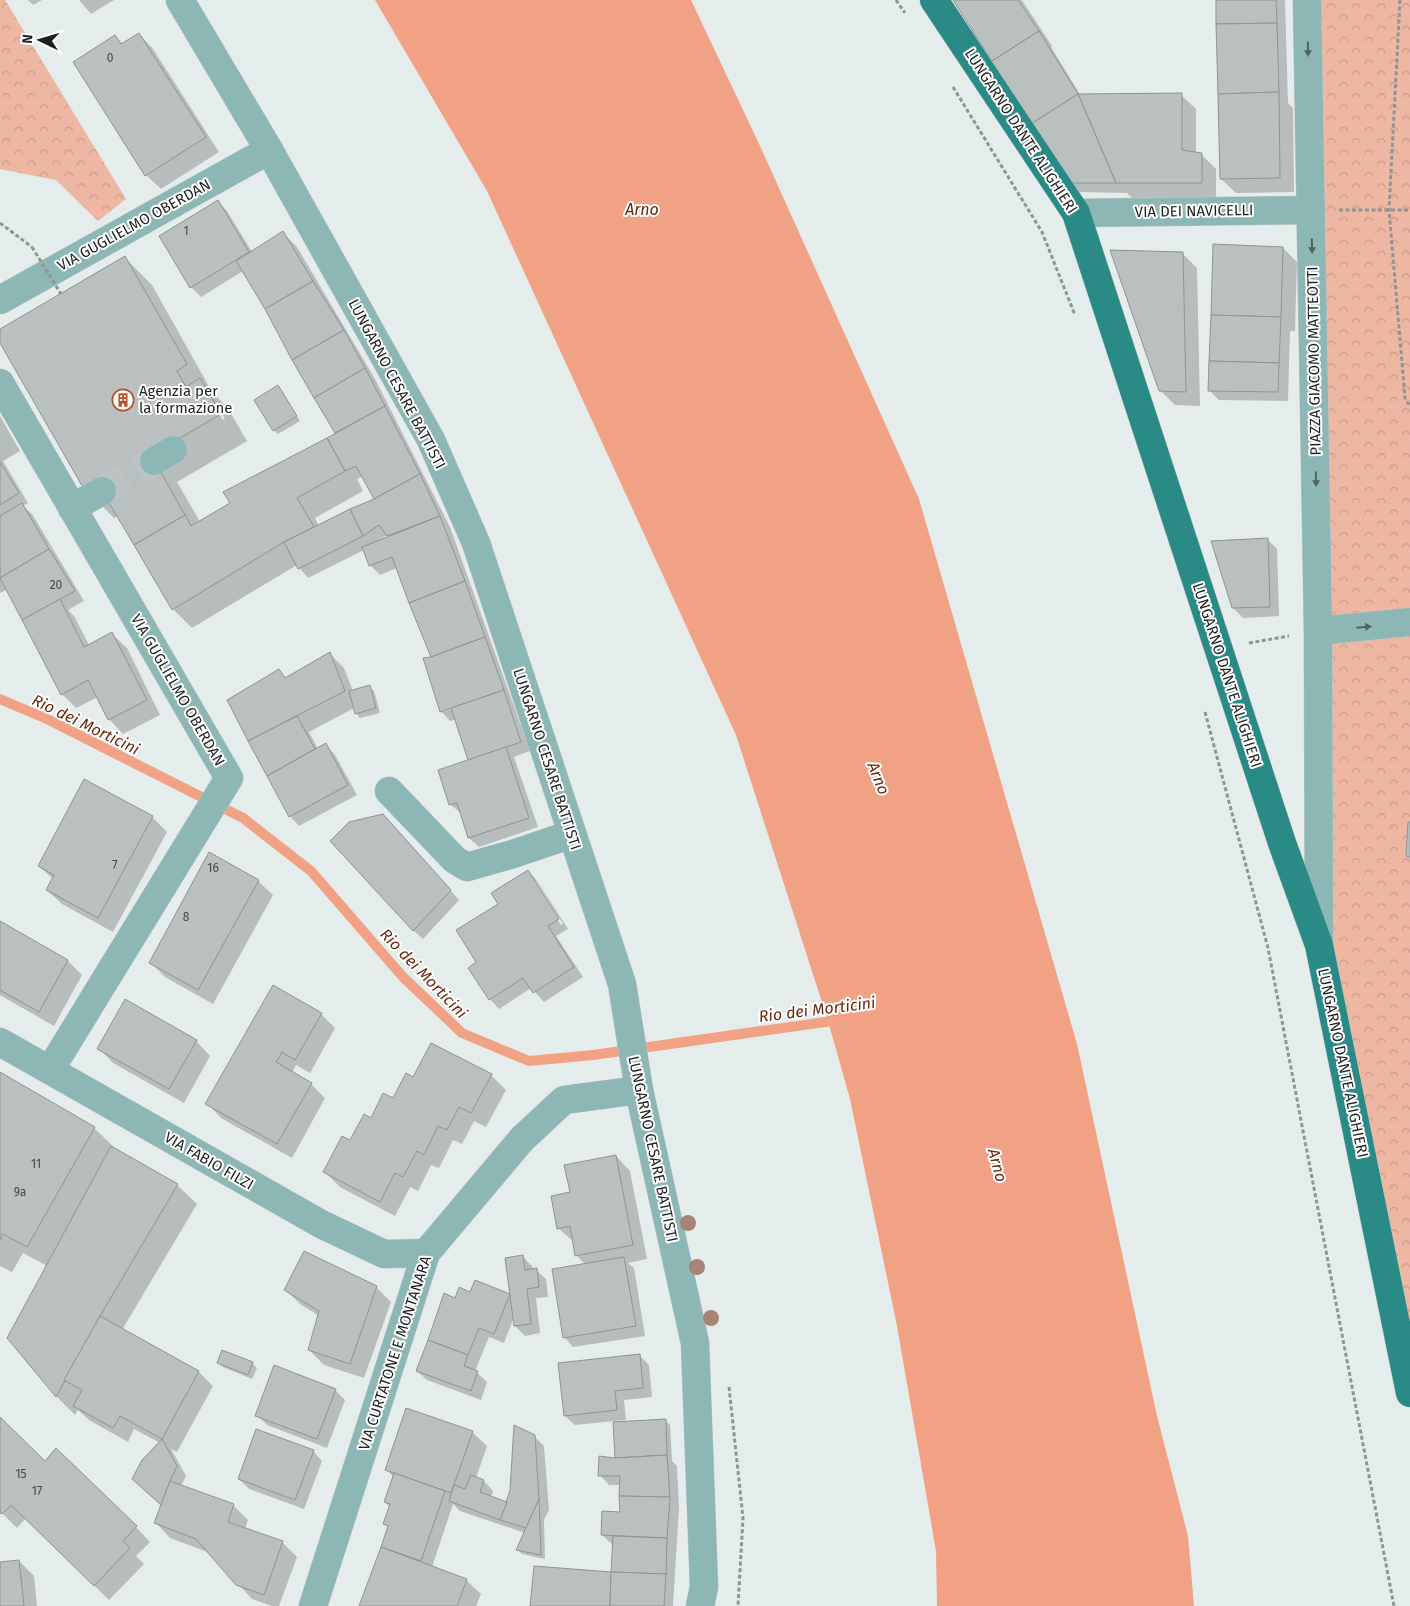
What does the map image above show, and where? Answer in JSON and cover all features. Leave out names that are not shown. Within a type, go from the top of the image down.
[{"type":"main road","name":"LUNGARNO DANTE ALIGHIERI","points":[[934,0],[1076,213],[1282,842],[1319,945],[1410,1393]]},
{"type":"street","name":"LUNGARNO CESARE BATTISTI","points":[[180,0],[269,150],[430,440],[476,543],[622,984],[638,1083],[695,1343],[702,1596]]},
{"type":"street","name":"PIAZZA GIACOMO MATTEOTTI","points":[[1307,0],[1318,631],[1319,945]]},
{"type":"street","name":"VIA GUGLIELMO OBERDAN","points":[[0,300],[54,284],[269,150]]},
{"type":"street","name":"VIA DEI NAVICELLI","points":[[1076,213],[1311,210]]},
{"type":"street","name":"VIA GUGLIELMO OBERDAN","points":[[0,383],[229,778],[50,1070]]},
{"type":"street","points":[[72,508],[102,491]]},
{"type":"street","points":[[1318,631],[1410,622]]},
{"type":"street","points":[[389,791],[455,860],[468,867],[572,834]]},
{"type":"street","name":"VIA FABIO FILZI","points":[[0,1042],[320,1224],[384,1254],[426,1253]]},
{"type":"street","name":"VIA CURTATONE E MONTANARA","points":[[313,1606],[426,1253],[522,1139],[564,1100],[638,1083]]},
{"type":"path","points":[[896,0],[907,16]]},
{"type":"path","points":[[1400,0],[1389,210],[1405,398],[1410,406]]},
{"type":"path","points":[[948,80],[1042,232],[1079,324]]},
{"type":"path","points":[[1311,210],[1410,210]]},
{"type":"path","points":[[0,223],[32,247],[54,284]]},
{"type":"path","points":[[1219,649],[1318,631]]},
{"type":"path","points":[[1204,709],[1268,948],[1394,1606]]},
{"type":"green space","points":[[0,0],[5,0],[126,199],[98,221],[56,180],[0,169]]},
{"type":"green space","points":[[1307,0],[1410,0],[1410,1393],[1319,945]]},
{"type":"water","name":"Arno","points":[[375,0],[691,0],[761,148],[919,499],[1077,1044],[1157,1416],[1188,1536],[1194,1606],[937,1606],[936,1551],[897,1326],[850,1099],[828,1021],[736,735],[487,191]]},
{"type":"building","points":[[953,0],[1018,0],[1039,31],[992,61]]},
{"type":"building","points":[[1216,0],[1276,0],[1277,23],[1216,24]]},
{"type":"building","points":[[1277,23],[1279,92],[1218,94],[1216,24]]},
{"type":"building","points":[[1039,31],[1078,94],[1031,124],[992,61]]},
{"type":"building","points":[[139,33],[206,137],[145,176],[73,62],[115,35],[121,44]]},
{"type":"building","points":[[1279,92],[1280,178],[1220,179],[1218,94]]},
{"type":"building","points":[[1182,93],[1182,150],[1202,153],[1202,183],[1116,183],[1078,94]]},
{"type":"building","points":[[1078,94],[1116,183],[1067,183],[1031,124]]},
{"type":"building","points":[[218,200],[249,252],[190,288],[159,236]]},
{"type":"building","points":[[283,231],[313,281],[265,309],[236,261]]},
{"type":"building","points":[[1213,244],[1283,247],[1281,317],[1211,315]]},
{"type":"building","points":[[1110,250],[1183,252],[1186,392],[1159,391]]},
{"type":"building","name":"Agenzia per la formazione","points":[[125,256],[187,364],[177,371],[186,387],[200,378],[221,414],[151,455],[185,515],[134,545],[102,491],[85,491],[0,343],[0,329]]},
{"type":"building","points":[[313,281],[344,330],[292,360],[265,309]]},
{"type":"building","points":[[1211,315],[1281,317],[1279,363],[1209,361]]},
{"type":"building","points":[[344,330],[365,368],[314,398],[292,360]]},
{"type":"building","points":[[1209,361],[1279,363],[1278,392],[1208,391]]},
{"type":"building","points":[[365,368],[385,406],[335,433],[314,398]]},
{"type":"building","points":[[278,385],[297,416],[273,431],[254,400]]},
{"type":"building","points":[[385,406],[420,474],[374,499],[356,466],[345,471],[327,438]]},
{"type":"building","points":[[327,438],[345,471],[297,498],[314,527],[284,542],[172,610],[134,545],[185,515],[191,526],[230,503],[223,492]]},
{"type":"building","points":[[0,462],[19,493],[0,505]]},
{"type":"building","points":[[420,474],[440,516],[387,536],[379,525],[363,536],[350,509],[374,499]]},
{"type":"building","points":[[22,503],[49,549],[0,578],[0,516]]},
{"type":"building","points":[[350,509],[363,536],[298,569],[284,542]]},
{"type":"building","points":[[440,516],[465,581],[409,603],[392,557],[369,566],[362,547]]},
{"type":"building","points":[[1268,538],[1270,607],[1232,608],[1211,541]]},
{"type":"building","points":[[49,549],[75,591],[22,620],[0,578]]},
{"type":"building","points":[[465,581],[485,637],[431,657],[409,603]]},
{"type":"building","points":[[60,599],[84,647],[112,632],[147,700],[108,720],[88,680],[61,695],[22,620]]},
{"type":"building","points":[[485,637],[504,690],[440,712],[423,658],[431,657]]},
{"type":"building","points":[[330,652],[345,691],[248,741],[227,700],[279,669],[285,678]]},
{"type":"building","points":[[370,685],[376,708],[355,714],[349,691]]},
{"type":"building","points":[[504,690],[521,742],[468,760],[451,708]]},
{"type":"building","points":[[297,716],[315,749],[267,776],[248,741]]},
{"type":"building","points":[[326,743],[348,785],[289,817],[267,776]]},
{"type":"building","points":[[506,747],[529,818],[468,838],[457,803],[449,805],[438,770]]},
{"type":"building","points":[[84,779],[153,816],[98,918],[46,890],[54,875],[38,866]]},
{"type":"building","points":[[383,814],[451,890],[413,931],[330,841],[349,822]]},
{"type":"building","points":[[1408,822],[1410,822],[1410,857],[1406,856]]},
{"type":"building","points":[[209,852],[259,880],[198,990],[149,963]]},
{"type":"building","points":[[528,870],[559,919],[548,926],[574,967],[533,993],[523,978],[489,1000],[468,968],[476,962],[456,930],[498,904],[491,893]]},
{"type":"building","points":[[0,921],[68,960],[39,1012],[0,990]]},
{"type":"building","points":[[273,985],[322,1013],[295,1060],[282,1052],[276,1062],[312,1083],[277,1144],[205,1104]]},
{"type":"building","points":[[125,999],[197,1040],[169,1089],[97,1049]]},
{"type":"building","points":[[431,1043],[492,1074],[471,1113],[459,1107],[447,1130],[438,1126],[424,1155],[417,1151],[403,1177],[395,1173],[380,1202],[323,1172],[342,1136],[350,1140],[364,1114],[371,1118],[383,1093],[393,1098],[406,1073],[413,1077]]},
{"type":"building","points":[[0,1072],[95,1127],[27,1247],[3,1234],[0,1240]]},
{"type":"building","points":[[111,1146],[178,1184],[100,1316],[56,1397],[7,1338]]},
{"type":"building","points":[[616,1155],[633,1245],[575,1256],[570,1226],[557,1229],[551,1196],[570,1192],[564,1165]]},
{"type":"building","points":[[304,1251],[377,1286],[350,1364],[308,1350],[319,1311],[284,1290]]},
{"type":"building","points":[[523,1255],[525,1270],[537,1268],[539,1287],[527,1289],[531,1324],[514,1326],[505,1258]]},
{"type":"building","points":[[624,1257],[636,1326],[563,1338],[552,1269]]},
{"type":"building","points":[[475,1280],[510,1294],[494,1334],[479,1328],[468,1355],[428,1340],[444,1293],[455,1298],[459,1287],[470,1292]]},
{"type":"building","points":[[100,1316],[199,1371],[162,1439],[120,1416],[113,1428],[73,1406],[82,1390],[64,1380]]},
{"type":"building","points":[[428,1340],[468,1355],[464,1366],[478,1371],[471,1391],[416,1371]]},
{"type":"building","points":[[222,1350],[253,1362],[248,1375],[217,1363]]},
{"type":"building","points":[[640,1354],[643,1388],[615,1391],[617,1410],[564,1416],[558,1363]]},
{"type":"building","points":[[274,1365],[336,1389],[317,1439],[255,1416]]},
{"type":"building","points":[[406,1408],[473,1431],[451,1493],[385,1470]]},
{"type":"building","points":[[0,1417],[45,1461],[56,1448],[137,1526],[123,1541],[130,1548],[94,1586],[11,1505],[2,1514],[0,1513]]},
{"type":"building","points":[[666,1419],[667,1455],[615,1458],[613,1422]]},
{"type":"building","points":[[514,1425],[535,1435],[539,1499],[526,1528],[500,1520],[510,1490]]},
{"type":"building","points":[[256,1429],[314,1450],[295,1500],[238,1479]]},
{"type":"building","points":[[162,1439],[177,1466],[161,1505],[132,1479],[142,1460]]},
{"type":"building","points":[[667,1455],[670,1497],[619,1496],[620,1476],[598,1476],[599,1456],[615,1458]]},
{"type":"building","points":[[394,1473],[445,1491],[421,1561],[381,1547],[388,1526],[383,1524],[390,1504],[384,1502]]},
{"type":"building","points":[[471,1475],[484,1480],[480,1492],[507,1502],[500,1520],[449,1501],[454,1485],[465,1489]]},
{"type":"building","points":[[170,1481],[234,1504],[228,1522],[283,1541],[264,1595],[236,1585],[196,1539],[154,1523]]},
{"type":"building","points":[[619,1496],[670,1497],[667,1538],[601,1535],[602,1511],[620,1512]]},
{"type":"building","points":[[539,1499],[541,1555],[516,1550]]},
{"type":"building","points":[[613,1536],[667,1538],[666,1574],[611,1572]]},
{"type":"building","points":[[381,1547],[467,1579],[457,1606],[359,1606]]},
{"type":"building","points":[[19,1560],[24,1606],[0,1606],[0,1562]]},
{"type":"building","points":[[534,1566],[611,1572],[610,1606],[530,1606]]},
{"type":"building","points":[[611,1572],[666,1574],[664,1606],[610,1606]]},
{"type":"waterway","name":"Rio dei Morticini","points":[[0,699],[47,719],[243,818],[311,871],[403,977],[462,1033],[529,1061],[593,1055],[839,1020]]},
{"type":"tunnel","points":[[102,491],[154,461]]},
{"type":"place","name":"Agenzia per la formazione","points":[[123,400]]}]
